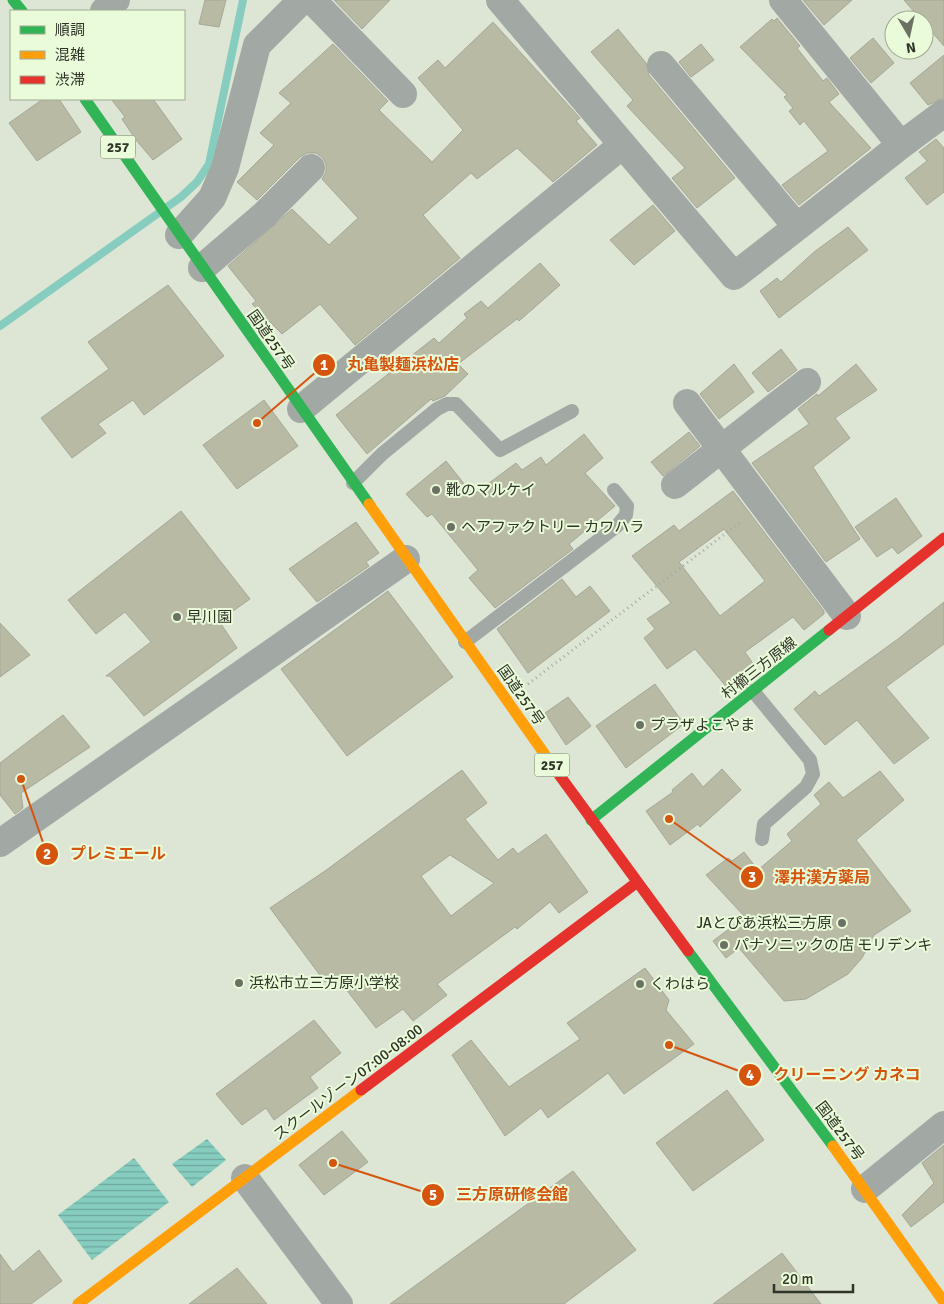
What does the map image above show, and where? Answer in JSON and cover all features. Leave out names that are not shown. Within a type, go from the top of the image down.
[{"type":"main road","points":[[13,0],[21,10]]},
{"type":"main road","name":"国道257号","points":[[86,100],[591,820],[865,1189],[944,1302]]},
{"type":"main road","name":"村櫛三方原線","points":[[591,820],[944,538]]},
{"type":"main road","name":"スクールゾーン07:00-08:00","points":[[78,1304],[636,883]]},
{"type":"street","points":[[105,10],[116,0]]},
{"type":"street","points":[[174,228],[212,198],[225,168],[257,45],[302,0]]},
{"type":"street","points":[[312,0],[403,94]]},
{"type":"street","points":[[500,0],[621,146],[734,276],[944,113]]},
{"type":"street","points":[[783,0],[901,145]]},
{"type":"street","points":[[662,65],[797,227]]},
{"type":"street","points":[[301,409],[621,146]]},
{"type":"street","points":[[202,268],[264,215],[311,168]]},
{"type":"street","points":[[675,485],[807,382]]},
{"type":"street","points":[[687,403],[723,448],[847,616]]},
{"type":"street","points":[[4,833],[406,559]]},
{"type":"street","points":[[865,1189],[944,1125]]},
{"type":"street","points":[[245,1178],[339,1304]]},
{"type":"lane","points":[[353,483],[382,454],[437,409],[447,404],[456,404],[500,450],[572,411]]},
{"type":"lane","points":[[465,642],[617,526],[626,515],[627,506],[614,490]]},
{"type":"lane","points":[[753,692],[810,760],[813,774],[806,787],[764,824],[762,839]]},
{"type":"path","points":[[527,684],[764,504]]},
{"type":"water","points":[[207,1139],[226,1160],[192,1187],[172,1164]]},
{"type":"water","points":[[134,1158],[169,1202],[92,1260],[58,1215]]},
{"type":"building","points":[[205,0],[226,0],[219,27],[199,24]]},
{"type":"building","points":[[334,0],[390,0],[362,29]]},
{"type":"building","points":[[803,0],[852,0],[824,25]]},
{"type":"building","points":[[904,0],[944,0],[944,46],[934,34],[934,10],[912,10]]},
{"type":"building","points":[[777,18],[800,46],[797,48],[823,81],[827,78],[839,94],[829,102],[871,148],[799,205],[782,185],[828,151],[804,121],[800,125],[789,111],[793,108],[784,97],[787,95],[740,47],[772,19],[774,21]]},
{"type":"building","points":[[493,22],[580,118],[576,121],[597,145],[553,182],[517,148],[477,179],[471,173],[423,215],[460,258],[355,345],[320,304],[282,334],[252,304],[256,301],[228,266],[292,209],[329,245],[358,218],[322,179],[326,172],[326,164],[322,157],[316,153],[307,153],[300,157],[257,200],[237,182],[274,145],[260,133],[291,103],[279,93],[333,44],[388,101],[379,110],[432,162],[463,130],[418,78],[438,60],[445,68]]},
{"type":"building","points":[[618,29],[646,63],[649,75],[735,178],[697,208],[672,178],[685,168],[627,106],[633,100],[591,52]]},
{"type":"building","points":[[873,38],[884,51],[884,60],[891,60],[894,63],[871,83],[850,58]]},
{"type":"building","points":[[701,44],[714,60],[691,77],[679,62]]},
{"type":"building","points":[[944,55],[944,98],[928,105],[910,83]]},
{"type":"building","points":[[42,100],[60,100],[81,132],[37,161],[9,123]]},
{"type":"building","points":[[112,100],[154,100],[182,139],[153,160],[122,119],[125,117]]},
{"type":"building","points":[[936,139],[944,148],[944,192],[927,205],[905,178],[927,161],[919,152]]},
{"type":"building","points":[[653,205],[675,231],[634,265],[610,240]]},
{"type":"building","points":[[848,227],[868,250],[779,318],[760,291],[777,278],[781,282],[814,252]]},
{"type":"building","points":[[540,263],[560,285],[519,321],[517,319],[458,364],[468,374],[445,396],[433,401],[431,399],[367,454],[336,415],[434,338],[439,343],[467,318],[464,314],[481,301],[488,308]]},
{"type":"building","points":[[168,285],[224,356],[144,415],[133,400],[98,424],[106,433],[72,458],[41,418],[109,369],[88,342]]},
{"type":"building","points":[[781,349],[797,370],[768,392],[752,373]]},
{"type":"building","points":[[734,364],[754,392],[719,419],[700,394]]},
{"type":"building","points":[[856,364],[877,390],[835,418],[850,438],[813,467],[860,539],[826,562],[752,463],[809,424],[798,409],[817,394],[818,396]]},
{"type":"building","points":[[264,400],[298,446],[237,489],[203,445]]},
{"type":"building","points":[[689,432],[700,446],[663,476],[651,462]]},
{"type":"building","points":[[584,434],[603,458],[585,473],[615,506],[569,544],[573,549],[495,608],[469,578],[478,570],[432,514],[427,517],[406,494],[446,461],[473,495],[516,463],[522,470],[541,457],[546,465]]},
{"type":"building","points":[[733,491],[824,611],[824,614],[804,630],[793,617],[745,652],[756,668],[729,690],[695,649],[667,669],[644,638],[655,629],[647,619],[671,603],[632,556],[674,525],[679,531]],"holes":[[[724,529],[765,581],[720,616],[679,562]]]},
{"type":"building","points":[[896,498],[922,536],[898,554],[892,547],[877,557],[855,527]]},
{"type":"building","name":"早川園","points":[[181,511],[250,599],[219,621],[237,648],[144,716],[110,676],[106,676],[151,642],[125,612],[96,634],[68,600]]},
{"type":"building","points":[[356,522],[379,553],[366,562],[369,566],[317,602],[289,569]]},
{"type":"building","points":[[562,579],[576,597],[590,586],[610,611],[528,673],[497,629]]},
{"type":"building","points":[[388,591],[453,677],[347,756],[281,669]]},
{"type":"building","points":[[944,602],[944,644],[886,687],[929,738],[894,764],[857,720],[825,745],[794,709],[815,691],[819,696],[898,639]]},
{"type":"building","points":[[0,623],[30,655],[0,677]]},
{"type":"building","name":"プラザよこやま","points":[[655,684],[684,724],[626,768],[596,726]]},
{"type":"building","points":[[568,697],[591,726],[566,745],[545,713]]},
{"type":"building","points":[[63,715],[90,747],[21,793],[23,808],[15,814],[0,795],[0,763]]},
{"type":"building","points":[[722,769],[741,790],[700,827],[698,824],[670,845],[646,811],[673,792],[672,790],[692,773],[703,787]]},
{"type":"building","points":[[462,770],[487,803],[465,819],[498,860],[513,848],[518,854],[546,834],[588,892],[559,913],[550,902],[517,929],[515,927],[437,984],[447,995],[413,1021],[403,1009],[376,1028],[335,975],[325,982],[270,908],[325,871]],"holes":[[[450,855],[494,883],[451,916],[421,876]]]},
{"type":"building","points":[[880,771],[904,800],[856,840],[911,911],[874,935],[862,958],[848,974],[806,999],[784,1001],[739,948],[726,958],[713,941],[745,917],[706,875],[728,858],[732,861],[744,852],[758,870],[792,841],[787,834],[821,804],[814,795],[829,782],[843,798]]},
{"type":"building","points":[[645,968],[669,1000],[666,1010],[694,1044],[624,1094],[608,1073],[548,1118],[541,1108],[505,1136],[452,1055],[471,1040],[509,1087],[580,1039],[567,1023]]},
{"type":"building","points":[[314,1020],[341,1053],[310,1077],[318,1088],[274,1120],[266,1108],[242,1125],[216,1094]]},
{"type":"building","points":[[727,1090],[764,1140],[693,1191],[656,1143]]},
{"type":"building","points":[[342,1131],[368,1162],[324,1195],[299,1165]]},
{"type":"building","points":[[944,1145],[944,1202],[911,1227],[902,1215],[934,1183],[922,1163]]},
{"type":"building","points":[[573,1171],[636,1250],[564,1304],[390,1304]]},
{"type":"building","points":[[39,1250],[62,1281],[31,1304],[0,1304],[0,1254],[13,1272]]},
{"type":"building","points":[[782,1253],[821,1304],[713,1304]]},
{"type":"building","points":[[237,1268],[267,1304],[189,1304]]},
{"type":"waterway","points":[[0,326],[181,197],[197,182],[209,164],[243,0]]},
{"type":"traffic: fast","points":[[13,0],[21,10]]},
{"type":"traffic: fast","points":[[86,100],[369,504]]},
{"type":"traffic: fast","points":[[591,820],[829,630]]},
{"type":"traffic: fast","points":[[688,951],[833,1146]]},
{"type":"traffic: slow","points":[[369,504],[560,776]]},
{"type":"traffic: slow","points":[[78,1304],[361,1090]]},
{"type":"traffic: slow","points":[[833,1146],[944,1302]]},
{"type":"traffic: jam","points":[[829,630],[944,538]]},
{"type":"traffic: jam","points":[[560,776],[688,951]]},
{"type":"traffic: jam","points":[[361,1090],[636,883]]},
{"type":"place","name":"丸亀製麺浜松店","points":[[257,423]]},
{"type":"place","name":"靴のマルケイ","points":[[436,490]]},
{"type":"place","name":"ヘアファクトリー カワハラ","points":[[451,527]]},
{"type":"place","name":"早川園","points":[[177,617]]},
{"type":"place","name":"プラザよこやま","points":[[640,725]]},
{"type":"place","name":"プレミエール","points":[[21,779]]},
{"type":"place","name":"澤井漢方薬局","points":[[669,819]]},
{"type":"place","name":"JAとぴあ浜松三方原","points":[[842,923]]},
{"type":"place","name":"パナソニックの店 モリデンキ","points":[[724,945]]},
{"type":"place","name":"浜松市立三方原小学校","points":[[239,983]]},
{"type":"place","name":"くわはら","points":[[640,984]]},
{"type":"place","name":"クリーニング カネコ","points":[[669,1045]]},
{"type":"place","name":"三方原研修会館","points":[[333,1163]]}]
